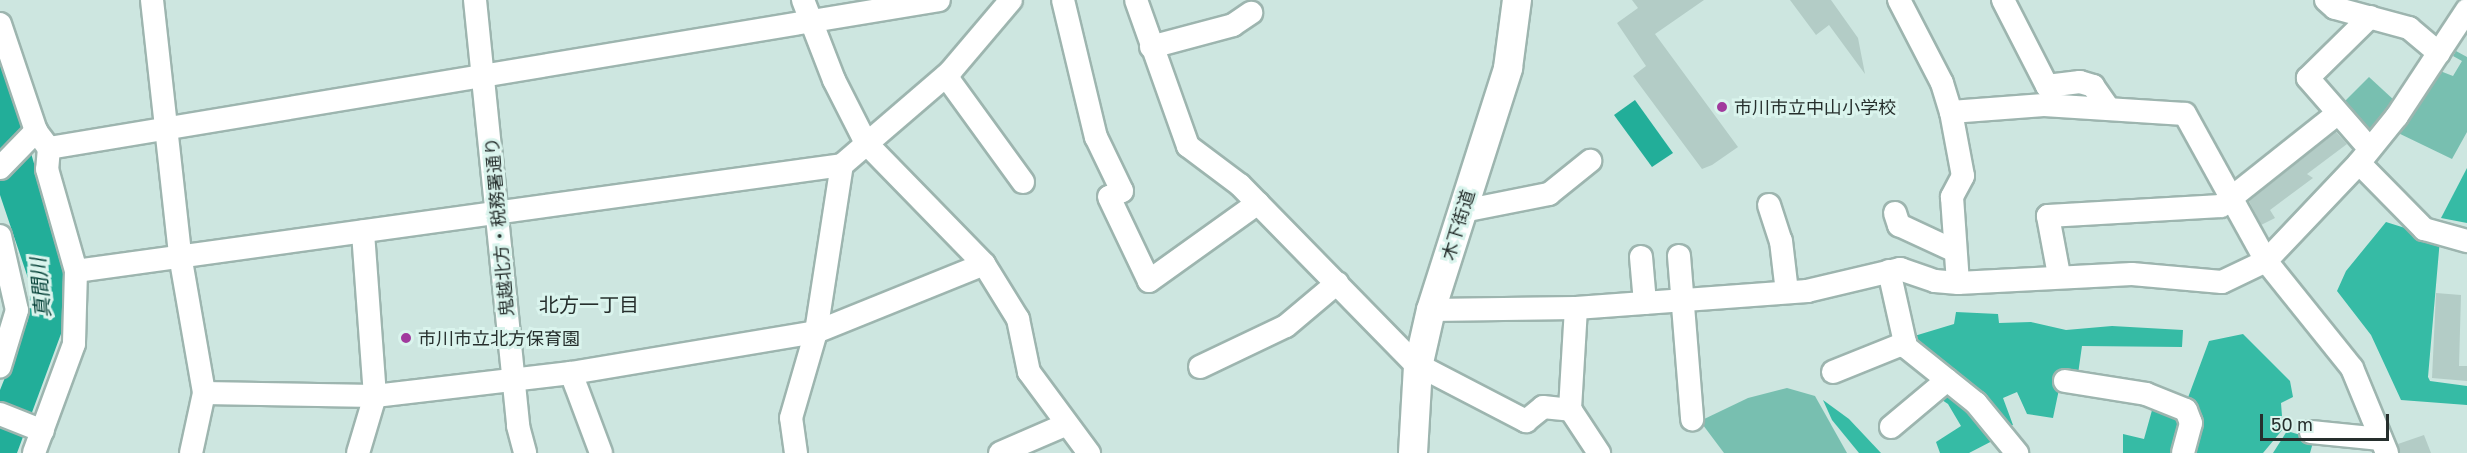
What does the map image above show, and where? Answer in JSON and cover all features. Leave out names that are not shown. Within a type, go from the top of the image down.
[{"type":"main road","name":"木下街道","points":[[1413,453],[1418,366],[1431,310],[1508,68],[1517,0]]},
{"type":"street","points":[[152,0],[180,255],[204,393],[191,453]]},
{"type":"street","name":"鬼越北方・税務署通り","points":[[475,0],[486,76],[514,381],[525,453]]},
{"type":"street","points":[[3,161],[44,149],[486,76],[808,10],[939,0]]},
{"type":"street","points":[[76,270],[363,231],[497,210],[842,165],[946,76],[1011,0]]},
{"type":"street","points":[[1063,0],[1096,137],[1122,191],[1109,197],[1149,281],[1258,203]]},
{"type":"street","points":[[1137,0],[1151,47],[1188,147],[1258,203],[1418,366],[1526,421],[1543,407],[1571,410]]},
{"type":"street","points":[[1899,0],[1942,83],[1951,112],[1963,176],[1952,197],[1958,283]]},
{"type":"street","points":[[2003,0],[2047,86],[2079,82],[2093,86],[2109,109]]},
{"type":"street","points":[[2326,0],[2336,8],[2409,28],[2439,52]]},
{"type":"street","points":[[808,10],[834,80],[866,143],[984,264],[1018,319],[1029,372],[1065,425],[1089,453]]},
{"type":"street","points":[[1431,310],[1576,308],[1787,292],[1900,269],[1935,281],[1958,283],[2059,275],[2132,274],[2222,282],[2266,261],[2364,155],[2467,10]]},
{"type":"street","points":[[1151,47],[1233,25],[1251,13]]},
{"type":"street","points":[[2370,17],[2308,78],[2337,114],[2364,155],[2424,229],[2467,240]]},
{"type":"street","points":[[0,24],[44,149],[76,270],[74,344],[34,453]]},
{"type":"street","points":[[946,76],[1023,182]]},
{"type":"street","points":[[1951,112],[2044,105],[2185,114],[2266,261],[2342,353],[2384,446]]},
{"type":"street","points":[[2059,275],[2048,216],[2221,206],[2337,114]]},
{"type":"street","points":[[3,161],[44,149]]},
{"type":"street","points":[[1463,211],[1549,194],[1590,161]]},
{"type":"street","points":[[796,453],[791,418],[816,332],[842,165]]},
{"type":"street","points":[[1769,205],[1781,241],[1787,292]]},
{"type":"street","points":[[1895,213],[1899,225],[1955,251]]},
{"type":"street","points":[[358,453],[375,396],[363,231]]},
{"type":"street","points":[[0,236],[17,310],[0,366]]},
{"type":"street","points":[[1679,256],[1692,419]]},
{"type":"street","points":[[1641,257],[1645,303]]},
{"type":"street","points":[[204,393],[375,396],[571,374],[816,332],[984,264]]},
{"type":"street","points":[[1889,271],[1905,343],[1977,403],[2017,453]]},
{"type":"street","points":[[1200,368],[1286,326],[1337,283]]},
{"type":"street","points":[[1576,308],[1571,410],[1599,453]]},
{"type":"street","points":[[1833,372],[1905,343]]},
{"type":"street","points":[[571,374],[601,453]]},
{"type":"street","points":[[1891,427],[1947,380]]},
{"type":"street","points":[[2065,381],[2146,394],[2186,410],[2191,423],[2183,453]]},
{"type":"street","points":[[0,414],[43,431]]},
{"type":"street","points":[[1000,453],[1065,425]]},
{"type":"street","points":[[2311,432],[2384,446]]},
{"type":"shaded area","points":[[2456,51],[2467,57],[2467,132],[2452,159],[2394,131],[2435,69],[2453,76],[2462,61],[2453,56]]},
{"type":"shaded area","points":[[2369,77],[2395,101],[2368,131],[2339,107]]},
{"type":"shaded area","points":[[2467,168],[2467,223],[2441,218]]},
{"type":"shaded area","points":[[2386,222],[2440,239],[2428,377],[2430,381],[2467,386],[2467,405],[2401,400],[2371,335],[2337,291],[2346,271]]},
{"type":"shaded area","points":[[1956,312],[1998,314],[1999,323],[2031,322],[2066,330],[2112,326],[2183,330],[2182,347],[2082,346],[2078,374],[2062,375],[2053,418],[2027,414],[2017,392],[2003,398],[2013,425],[2006,427],[1911,337],[1954,324]]},
{"type":"shaded area","points":[[2243,334],[2290,381],[2293,397],[2281,403],[2283,429],[2263,453],[2190,453],[2186,403],[2209,341]]},
{"type":"shaded area","points":[[1787,388],[1815,396],[1847,453],[1724,453],[1700,421],[1748,398]]},
{"type":"shaded area","points":[[1945,388],[1998,438],[1969,453],[1940,453],[1936,442],[1961,426],[1948,404],[1936,396]]},
{"type":"shaded area","points":[[1823,400],[1849,419],[1881,453],[1859,453],[1832,420]]},
{"type":"shaded area","points":[[2154,403],[2182,415],[2179,453],[2123,453],[2123,434],[2144,439]]},
{"type":"shaded area","points":[[2287,431],[2314,439],[2310,453],[2273,453]]},
{"type":"water","name":"真間川","points":[[0,46],[66,274],[65,323],[17,453],[0,453],[0,390],[28,320],[31,287],[0,195]]},
{"type":"water","points":[[1635,100],[1673,153],[1652,167],[1614,115]]},
{"type":"building","points":[[1632,0],[1704,0],[1655,34],[1738,147],[1712,165],[1702,169],[1633,76],[1646,66],[1617,23],[1638,8]]},
{"type":"building","points":[[1790,0],[1831,0],[1858,38],[1865,74],[1829,25],[1816,35]]},
{"type":"building","points":[[2336,132],[2347,144],[2307,174],[2313,178],[2270,210],[2275,218],[2261,225],[2249,201]]},
{"type":"building","points":[[2436,293],[2461,295],[2459,366],[2467,366],[2467,381],[2432,378]]},
{"type":"building","points":[[2424,435],[2431,453],[2400,453],[2398,444]]},
{"type":"place","name":"市川市立中山小学校","points":[[1722,107]]},
{"type":"place","name":"市川市立北方保育園","points":[[406,338]]},
{"type":"district","name":"北方一丁目","points":[[589,304]]}]
